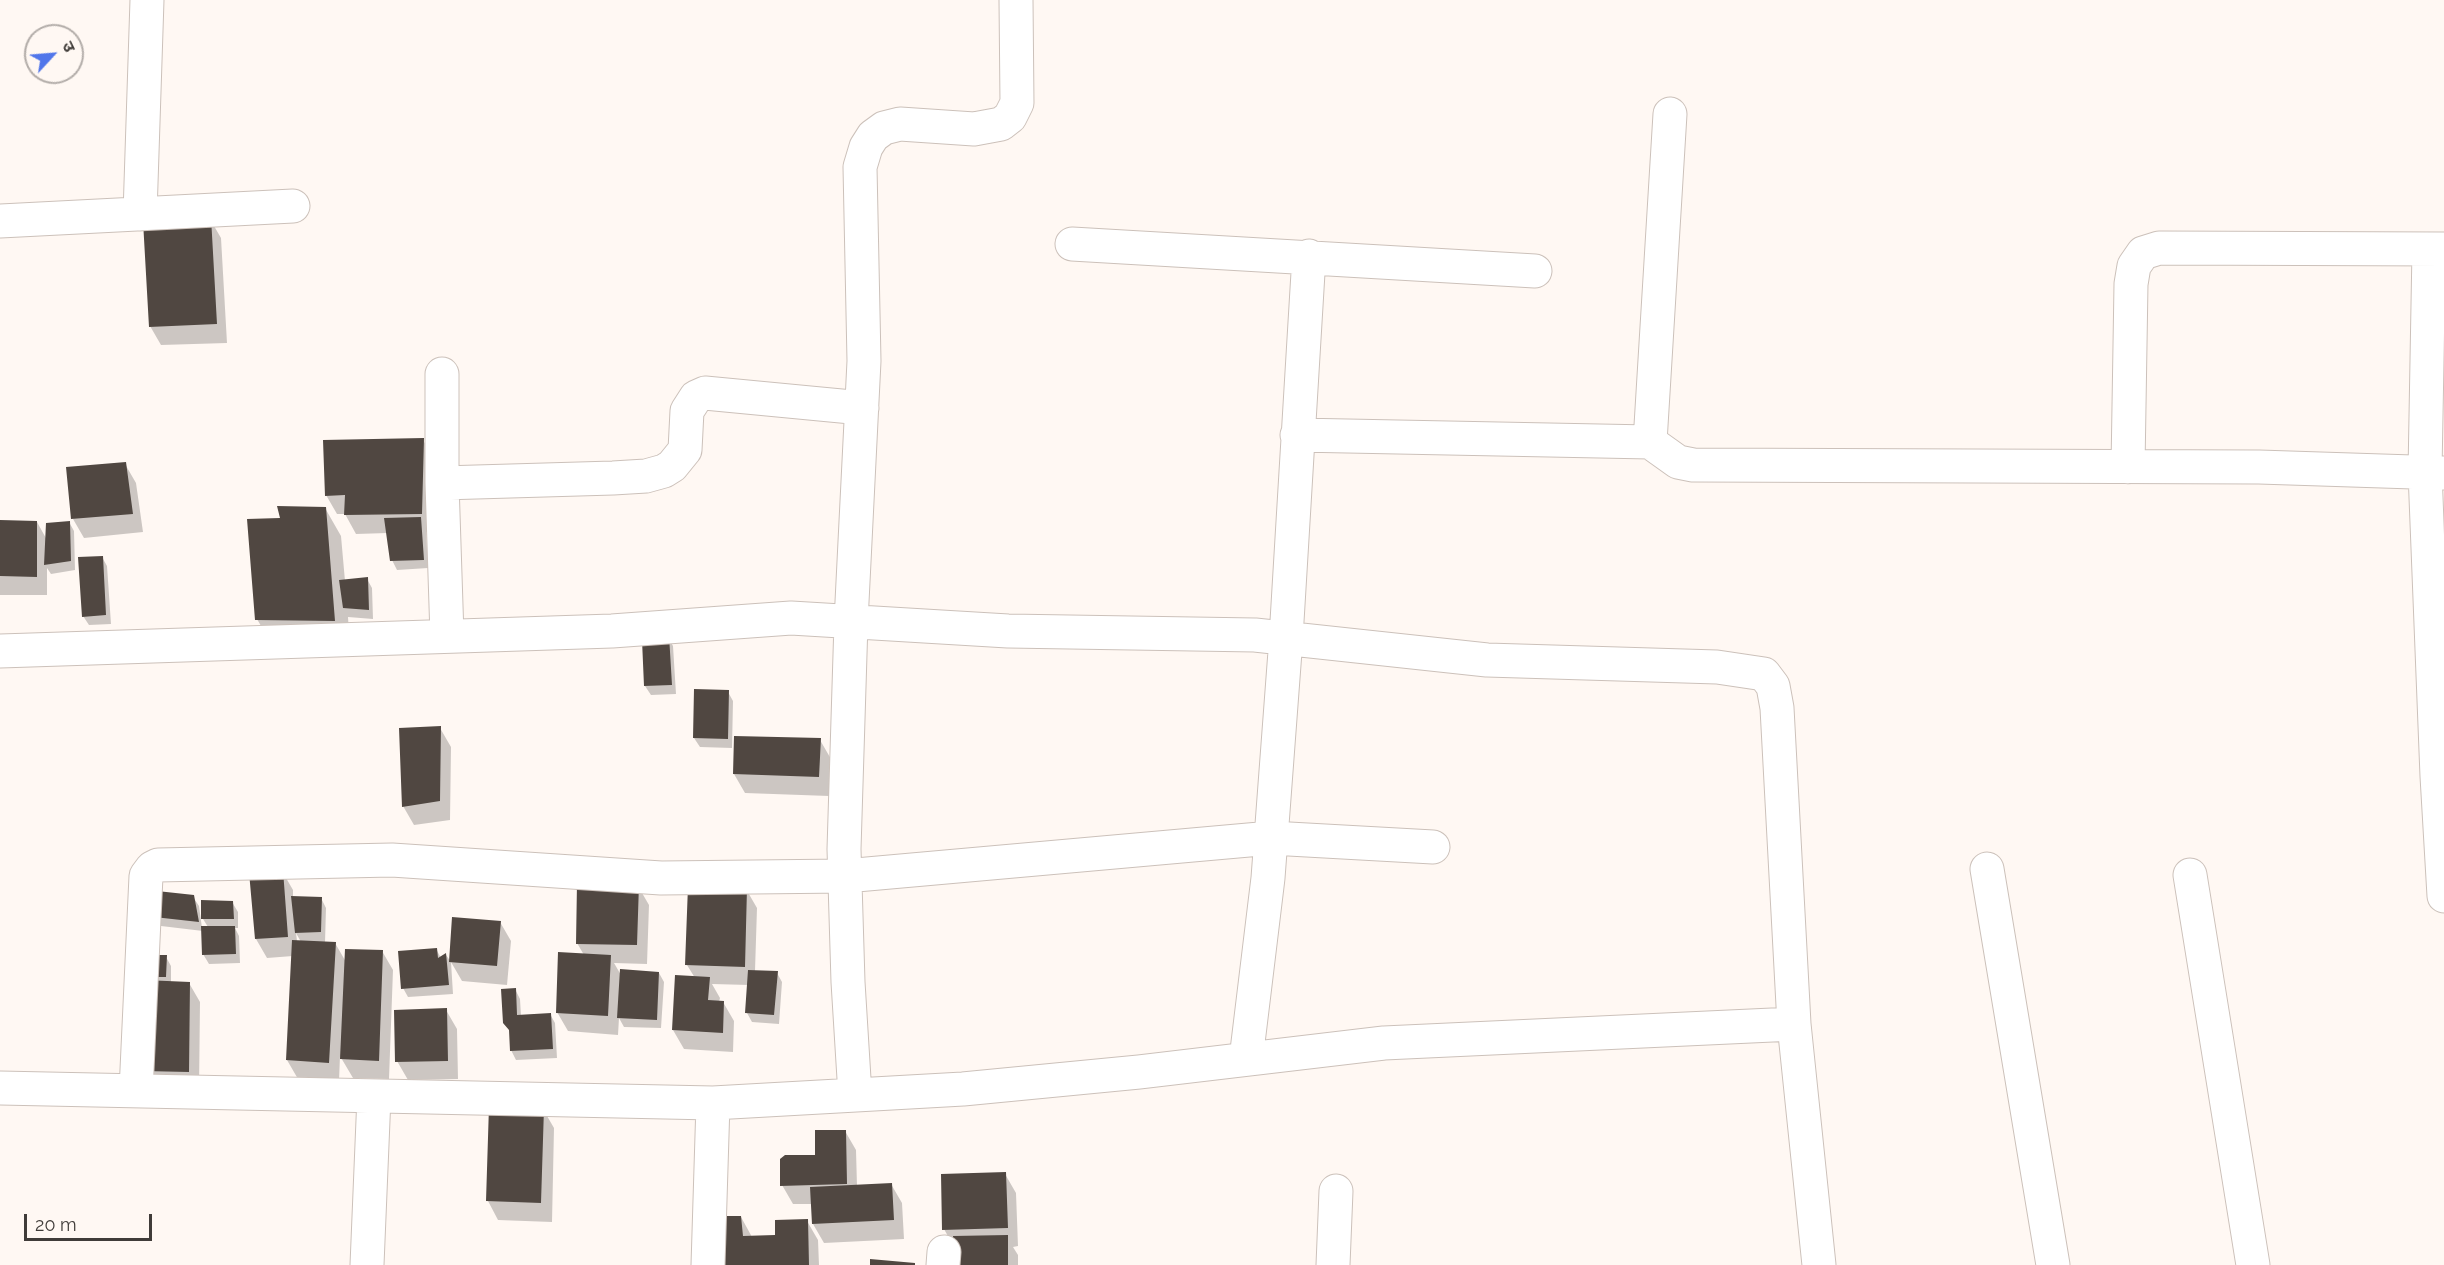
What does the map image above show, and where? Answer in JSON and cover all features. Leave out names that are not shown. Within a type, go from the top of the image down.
[{"type":"street","points":[[140,214],[147,0]]},
{"type":"street","points":[[855,1095],[848,982],[845,876],[851,622],[864,361],[860,167],[866,147],[873,136],[884,128],[900,124],[974,129],[1001,124],[1010,117],[1017,103],[1016,0]]},
{"type":"street","points":[[1650,442],[1670,114]]},
{"type":"street","points":[[0,221],[293,206]]},
{"type":"street","points":[[1072,244],[1309,256],[1535,271]]},
{"type":"street","points":[[2128,466],[2131,284],[2134,266],[2144,253],[2159,248],[2436,249],[2436,753],[2444,896]]},
{"type":"street","points":[[1246,1059],[1270,838],[1286,638],[1309,256]]},
{"type":"street","points":[[442,374],[442,483],[447,636]]},
{"type":"street","points":[[442,483],[614,478],[646,476],[664,471],[672,466],[685,450],[687,411],[696,398],[705,393],[862,408]]},
{"type":"street","points":[[1297,435],[1650,442],[1678,462],[1693,465],[2128,466],[2435,473]]},
{"type":"street","points":[[0,651],[612,631],[790,618],[1008,631],[1255,635],[1487,660],[1717,667],[1764,674],[1773,686],[1777,708],[1794,1024],[1819,1265]]},
{"type":"street","points":[[136,1091],[146,876],[152,868],[158,865],[392,860],[661,878],[845,876],[1270,838],[1433,847]]},
{"type":"street","points":[[1987,869],[2053,1265]]},
{"type":"street","points":[[2190,875],[2253,1265]]},
{"type":"street","points":[[0,1088],[713,1103],[963,1089],[1384,1043],[1794,1024]]},
{"type":"street","points":[[367,1265],[374,1096]]},
{"type":"street","points":[[708,1265],[713,1103]]},
{"type":"street","points":[[1333,1265],[1336,1191]]},
{"type":"building","points":[[211,217],[217,324],[149,327],[143,221]]},
{"type":"building","points":[[424,438],[422,514],[344,515],[345,495],[325,496],[323,440]]},
{"type":"building","points":[[126,462],[133,514],[71,519],[66,467]]},
{"type":"building","points":[[277,506],[326,507],[335,621],[255,620],[247,519],[280,518]]},
{"type":"building","points":[[421,517],[424,560],[390,561],[384,518]]},
{"type":"building","points":[[0,520],[37,521],[37,577],[0,576]]},
{"type":"building","points":[[70,521],[71,561],[44,565],[46,523]]},
{"type":"building","points":[[103,556],[106,615],[82,617],[78,557]]},
{"type":"building","points":[[368,577],[369,610],[343,608],[339,580]]},
{"type":"building","points":[[669,635],[672,685],[644,686],[642,640]]},
{"type":"building","points":[[694,689],[729,690],[728,739],[693,738]]},
{"type":"building","points":[[441,726],[440,801],[402,807],[399,728]]},
{"type":"building","points":[[734,736],[821,738],[819,777],[733,774]]},
{"type":"building","points":[[283,870],[288,937],[255,939],[249,872]]},
{"type":"building","points":[[577,883],[639,884],[637,945],[576,944]]},
{"type":"building","points":[[688,886],[747,888],[745,967],[685,965]]},
{"type":"building","points":[[157,891],[194,895],[199,922],[154,917]]},
{"type":"building","points":[[291,896],[322,897],[321,932],[295,933]]},
{"type":"building","points":[[201,900],[233,901],[234,919],[201,919]]},
{"type":"building","points":[[452,917],[501,921],[497,966],[449,962]]},
{"type":"building","points":[[201,926],[235,926],[236,954],[202,955]]},
{"type":"building","points":[[292,940],[336,942],[329,1063],[286,1060]]},
{"type":"building","points":[[437,948],[438,958],[446,953],[449,985],[401,989],[398,951]]},
{"type":"building","points":[[345,949],[383,950],[379,1061],[340,1059]]},
{"type":"building","points":[[558,952],[611,955],[608,1016],[556,1013]]},
{"type":"building","points":[[146,955],[167,955],[166,977],[146,977]]},
{"type":"building","points":[[620,969],[659,972],[657,1020],[617,1018]]},
{"type":"building","points":[[748,970],[778,971],[774,1015],[745,1013]]},
{"type":"building","points":[[675,975],[710,977],[708,1000],[724,1001],[723,1033],[672,1030]]},
{"type":"building","points":[[144,980],[190,982],[189,1072],[143,1071]]},
{"type":"building","points":[[516,988],[517,1015],[551,1013],[553,1049],[510,1051],[509,1030],[503,1023],[501,989]]},
{"type":"building","points":[[447,1008],[448,1061],[395,1062],[394,1010]]},
{"type":"building","points":[[489,1106],[544,1108],[541,1203],[486,1201]]},
{"type":"building","points":[[815,1130],[846,1130],[847,1184],[780,1186],[780,1159],[785,1155],[815,1155]]},
{"type":"building","points":[[1006,1172],[1008,1228],[942,1230],[941,1174]]},
{"type":"building","points":[[892,1183],[894,1220],[812,1224],[810,1187]]},
{"type":"building","points":[[720,1216],[741,1216],[743,1236],[775,1235],[775,1220],[808,1219],[809,1265],[722,1265]]},
{"type":"building","points":[[1008,1235],[1008,1265],[954,1265],[953,1236]]},
{"type":"building","points":[[870,1259],[915,1263],[915,1265],[870,1265]]}]
